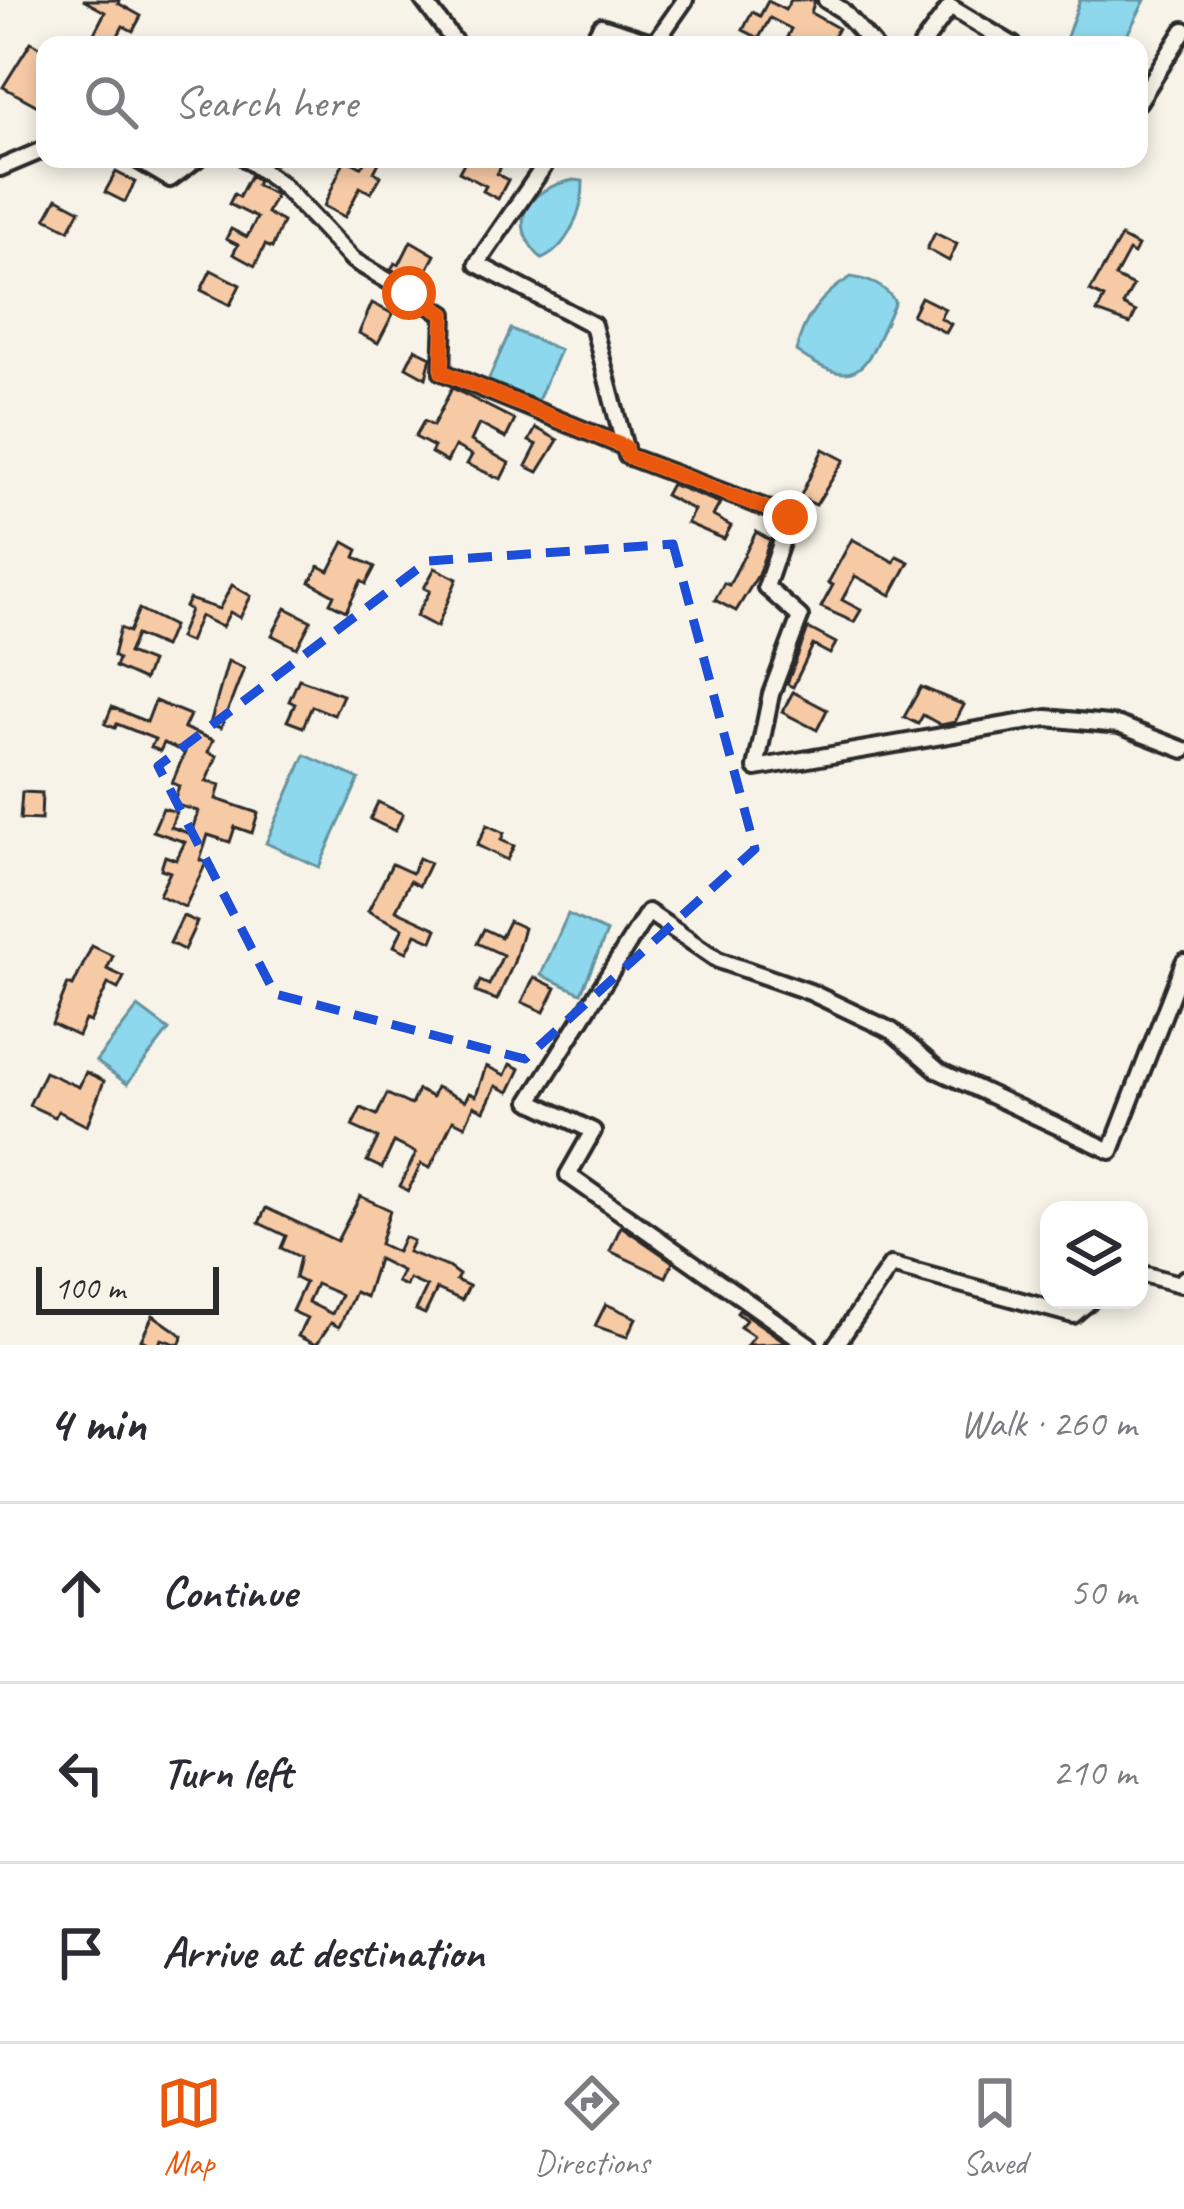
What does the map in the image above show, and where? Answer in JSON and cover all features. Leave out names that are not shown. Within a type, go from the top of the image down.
[{"type":"street","points":[[423,0],[450,36]]},
{"type":"street","points":[[660,36],[685,0]]},
{"type":"street","points":[[826,0],[865,36]]},
{"type":"street","points":[[929,36],[950,7],[998,36]]},
{"type":"street","points":[[595,36],[601,26],[633,36]]},
{"type":"street","points":[[1148,87],[1184,30]]},
{"type":"street","points":[[0,168],[36,153]]},
{"type":"street","points":[[151,168],[170,179],[184,168]]},
{"type":"street","points":[[258,168],[280,184],[353,260],[444,314],[442,372],[625,447]]},
{"type":"street","points":[[543,168],[476,264],[593,325],[627,456],[790,517],[766,587],[800,617],[771,694],[756,767],[1047,718],[1119,725],[1184,749]]},
{"type":"street","points":[[808,1345],[568,1175],[593,1130],[530,1101],[648,912],[718,960],[810,992],[892,1031],[938,1071],[1111,1150],[1184,962]]},
{"type":"street","points":[[836,1345],[891,1265],[1040,1306]]},
{"type":"street","points":[[1148,1275],[1180,1284],[1184,1279]]},
{"type":"street","points":[[1050,1309],[1072,1315],[1079,1309]]},
{"type":"highlighted area","points":[[673,544],[755,849],[525,1059],[275,994],[158,766],[428,561]]},
{"type":"water","points":[[1080,0],[1145,0],[1127,36],[1067,36]]},
{"type":"water","points":[[583,181],[577,215],[560,246],[542,259],[524,232],[526,209],[544,191]]},
{"type":"water","points":[[851,277],[876,284],[895,302],[861,367],[837,372],[796,351],[815,308]]},
{"type":"water","points":[[511,329],[560,350],[536,405],[487,383]]},
{"type":"water","points":[[305,755],[359,779],[319,867],[266,843]]},
{"type":"water","points":[[568,914],[607,932],[581,993],[541,975]]},
{"type":"water","points":[[138,1007],[169,1030],[127,1084],[96,1061]]},
{"type":"building","points":[[83,0],[119,0],[141,16],[133,31],[123,26],[118,36],[93,36],[105,12]]},
{"type":"building","points":[[791,0],[815,0],[811,13],[838,28],[834,36],[788,36],[791,29],[770,18],[760,36],[743,30],[752,12],[760,16],[768,1],[785,10]]},
{"type":"building","points":[[31,42],[36,45],[36,105],[3,87]]},
{"type":"building","points":[[341,168],[376,168],[374,172],[381,176],[371,193],[360,187],[345,217],[324,206]]},
{"type":"building","points":[[461,168],[500,168],[497,174],[508,180],[498,199],[483,191],[486,186],[459,172]]},
{"type":"building","points":[[116,172],[135,182],[125,202],[105,192]]},
{"type":"building","points":[[250,176],[258,181],[256,185],[276,195],[267,213],[283,222],[272,248],[265,245],[255,266],[233,254],[238,245],[226,239],[231,229],[247,237],[257,218],[229,204],[234,194],[239,197]]},
{"type":"building","points":[[57,198],[80,210],[69,230],[46,218]]},
{"type":"building","points":[[935,233],[957,244],[949,261],[927,249]]},
{"type":"building","points":[[1121,237],[1138,246],[1134,254],[1129,251],[1115,277],[1133,286],[1123,305],[1136,312],[1130,324],[1097,312],[1104,298],[1090,291]]},
{"type":"building","points":[[411,241],[435,255],[420,283],[434,295],[391,269],[399,265]]},
{"type":"building","points":[[211,270],[240,285],[230,305],[201,290]]},
{"type":"building","points":[[921,297],[945,309],[940,318],[951,324],[946,333],[912,315]]},
{"type":"building","points":[[372,303],[393,314],[378,343],[359,333]]},
{"type":"building","points":[[415,349],[431,357],[426,378],[406,367]]},
{"type":"building","points":[[452,388],[515,420],[506,438],[479,424],[471,441],[509,463],[501,479],[467,464],[472,455],[455,446],[447,462],[431,453],[434,447],[415,437],[424,421],[433,426]]},
{"type":"building","points":[[536,428],[558,440],[538,472],[526,466],[537,445],[529,441]]},
{"type":"building","points":[[823,449],[844,460],[816,505],[800,497]]},
{"type":"building","points":[[671,484],[720,503],[713,516],[731,526],[724,539],[687,523],[694,510],[665,495]]},
{"type":"building","points":[[756,532],[770,540],[758,575],[736,611],[715,600],[724,583],[729,585]]},
{"type":"building","points":[[852,539],[894,562],[897,556],[909,562],[891,595],[855,576],[842,600],[861,610],[854,622],[821,607]]},
{"type":"building","points":[[344,542],[358,550],[355,557],[375,567],[366,584],[361,581],[346,611],[330,603],[334,595],[310,582],[319,566],[329,571]]},
{"type":"building","points":[[435,568],[457,579],[437,627],[416,616],[430,591],[424,588]]},
{"type":"building","points":[[232,585],[251,596],[240,618],[230,612],[222,627],[200,616],[189,642],[179,638],[190,610],[185,607],[189,599],[219,609]]},
{"type":"building","points":[[286,608],[311,621],[297,648],[272,635]]},
{"type":"building","points":[[139,609],[173,626],[164,647],[136,635],[128,653],[151,662],[144,680],[115,667],[118,659],[113,656],[120,628],[129,632]]},
{"type":"building","points":[[808,628],[836,643],[830,654],[813,645],[793,687],[787,684]]},
{"type":"building","points":[[228,661],[244,668],[221,728],[210,724]]},
{"type":"building","points":[[299,679],[343,695],[334,715],[312,706],[303,727],[287,721]]},
{"type":"building","points":[[921,687],[964,705],[955,722],[941,725],[923,715],[918,724],[904,717]]},
{"type":"building","points":[[793,692],[827,710],[817,730],[782,712]]},
{"type":"building","points":[[155,701],[190,715],[184,728],[213,740],[208,752],[217,756],[206,781],[220,785],[216,799],[258,813],[252,833],[235,827],[230,842],[208,835],[200,860],[206,863],[185,907],[159,895],[170,872],[161,869],[165,856],[176,860],[185,842],[153,831],[163,808],[176,812],[171,827],[191,834],[198,811],[173,804],[179,786],[172,783],[185,752],[164,743],[160,751],[151,747],[155,739],[105,724],[112,707],[147,722]]},
{"type":"building","points":[[22,792],[42,793],[41,820],[20,819]]},
{"type":"building","points":[[378,802],[403,814],[395,831],[370,819]]},
{"type":"building","points":[[487,825],[504,833],[501,840],[514,846],[507,860],[477,845]]},
{"type":"building","points":[[419,858],[430,863],[419,886],[410,881],[396,910],[437,929],[432,941],[416,934],[407,952],[394,946],[403,928],[368,911],[392,864],[412,873]]},
{"type":"building","points":[[183,916],[197,922],[184,950],[170,943]]},
{"type":"building","points":[[509,921],[524,928],[497,1000],[475,992],[480,981],[489,985],[503,955],[477,943],[484,929],[501,937]]},
{"type":"building","points":[[92,946],[113,956],[107,969],[124,977],[118,989],[108,984],[78,1036],[52,1024],[68,984],[73,986]]},
{"type":"building","points":[[534,977],[556,988],[544,1012],[522,1002]]},
{"type":"building","points":[[510,1064],[520,1069],[509,1092],[496,1086],[484,1111],[474,1106],[465,1126],[453,1120],[430,1168],[421,1164],[408,1191],[400,1186],[416,1153],[394,1142],[382,1168],[367,1161],[378,1138],[352,1126],[361,1108],[377,1115],[387,1094],[411,1105],[418,1090],[432,1097],[436,1087],[465,1101],[469,1093],[476,1096],[486,1066],[505,1075]]},
{"type":"building","points":[[45,1072],[79,1087],[86,1072],[104,1081],[87,1126],[58,1111],[55,1117],[29,1105]]},
{"type":"building","points":[[360,1196],[390,1210],[380,1244],[397,1252],[404,1237],[413,1241],[408,1252],[448,1267],[459,1275],[456,1280],[469,1286],[462,1300],[437,1289],[425,1314],[416,1310],[427,1287],[409,1279],[406,1286],[397,1282],[402,1271],[378,1259],[366,1297],[355,1292],[339,1327],[331,1323],[316,1345],[298,1336],[307,1318],[292,1311],[305,1283],[295,1278],[300,1257],[281,1248],[286,1236],[259,1223],[266,1208],[337,1241]],"holes":[[[316,1284],[341,1295],[332,1314],[308,1302]]]},
{"type":"building","points":[[621,1226],[673,1262],[666,1277],[610,1251]]},
{"type":"building","points":[[606,1304],[636,1318],[627,1337],[595,1326]]},
{"type":"building","points":[[739,1310],[787,1343],[747,1345],[754,1336],[740,1327],[746,1320]]},
{"type":"building","points":[[153,1315],[183,1336],[179,1345],[161,1339],[159,1345],[141,1340]]},
{"type":"route","points":[[409,293],[444,314],[442,372],[625,447],[627,456],[790,517]]}]
